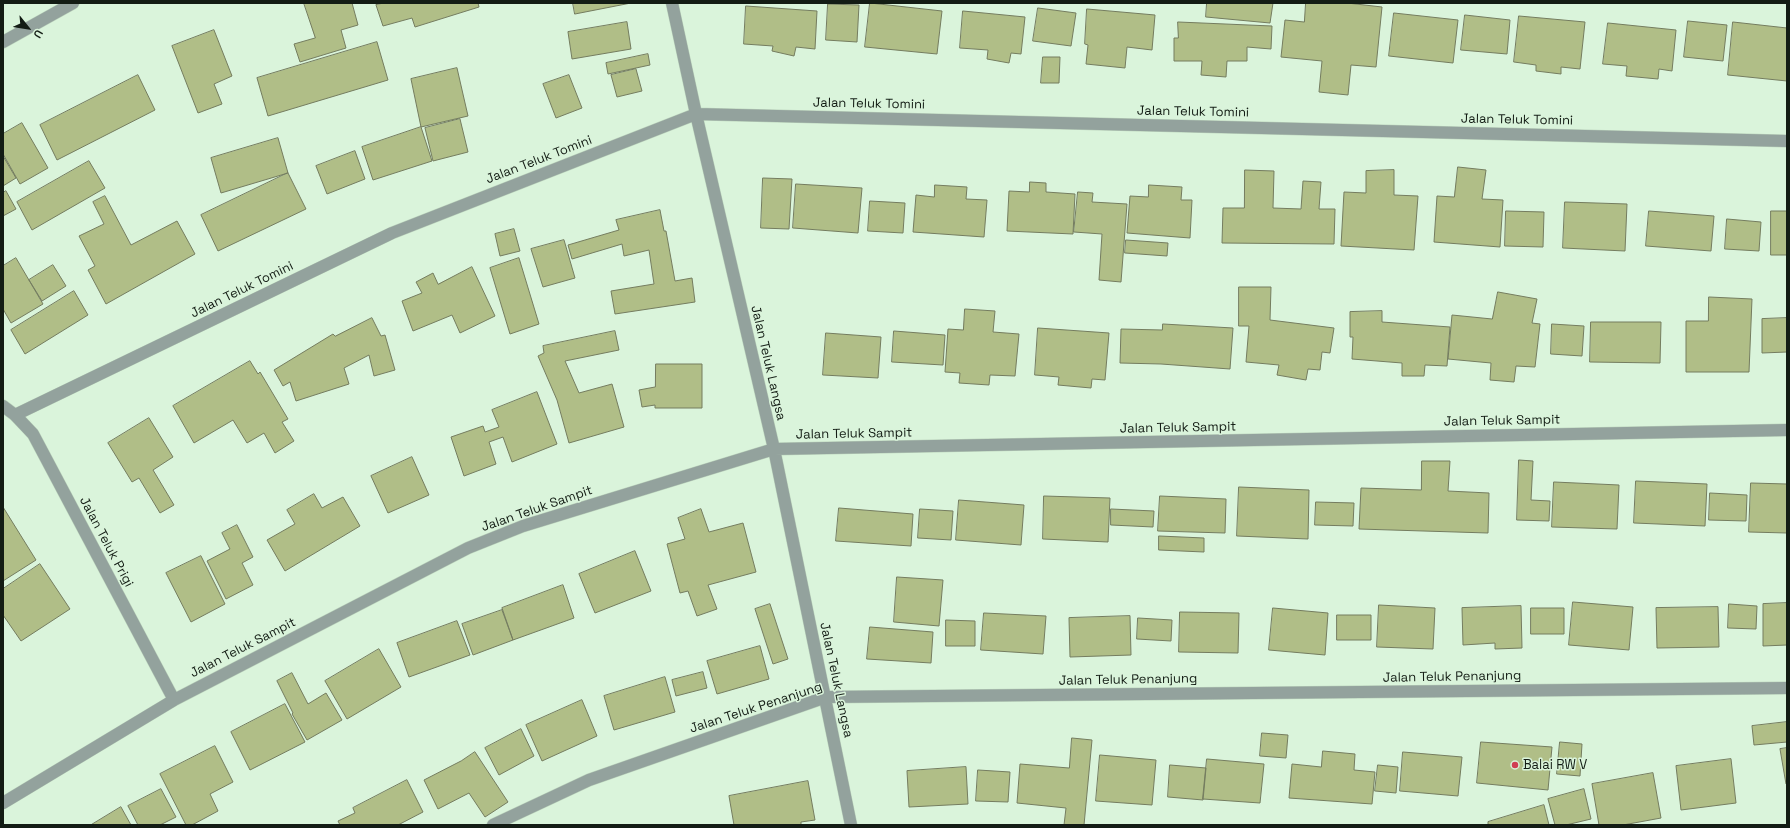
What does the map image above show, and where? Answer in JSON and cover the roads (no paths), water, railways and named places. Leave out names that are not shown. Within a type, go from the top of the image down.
[{"type":"street","points":[[3,42],[73,3]]},
{"type":"street","name":"Jalan Teluk Langsa","points":[[672,3],[696,114],[774,449],[851,825]]},
{"type":"street","name":"Jalan Teluk Tomini","points":[[15,415],[392,233],[696,114],[1787,141]]},
{"type":"street","name":"Jalan Teluk Prigi","points":[[3,406],[15,415],[33,434],[174,700]]},
{"type":"street","name":"Jalan Teluk Sampit","points":[[3,803],[174,700],[468,548],[523,526],[774,449],[1787,430]]},
{"type":"street","name":"Jalan Teluk Penanjung","points":[[493,825],[589,780],[826,697],[1787,688]]},
{"type":"place","name":"Balai RW V","points":[[1515,765]]}]
